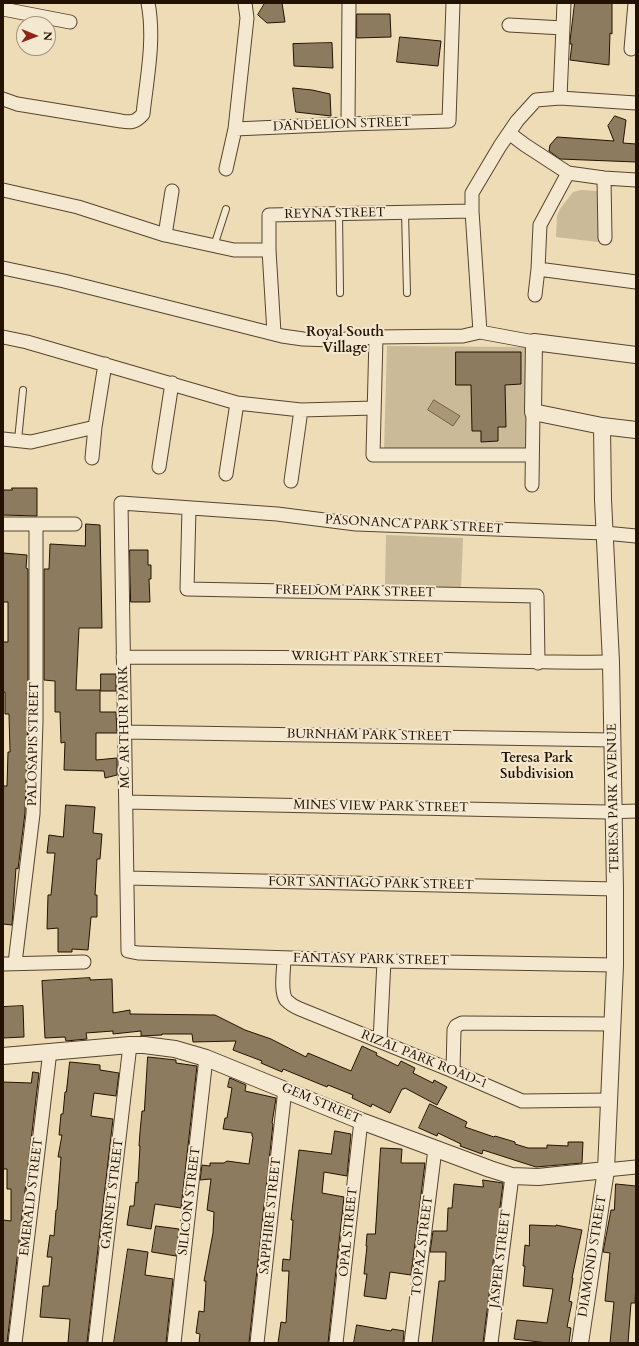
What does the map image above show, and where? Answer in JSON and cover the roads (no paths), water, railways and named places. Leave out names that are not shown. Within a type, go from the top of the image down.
[{"type":"street","points":[[3,99],[17,104],[125,122],[137,120],[143,114],[151,37],[151,22],[148,3]]},
{"type":"street","points":[[226,169],[235,129],[247,18],[245,3]]},
{"type":"street","points":[[348,124],[349,3]]},
{"type":"street","name":"DANDELION STREET","points":[[235,129],[449,121],[452,3]]},
{"type":"street","points":[[560,98],[564,3]]},
{"type":"street","points":[[631,49],[634,32],[635,3]]},
{"type":"street","points":[[3,9],[70,22]]},
{"type":"street","points":[[509,25],[563,28]]},
{"type":"street","points":[[480,332],[472,193],[516,121],[536,100],[560,98],[636,102]]},
{"type":"street","points":[[509,133],[568,172],[604,178],[636,180]]},
{"type":"street","points":[[535,295],[540,225],[568,172]]},
{"type":"street","points":[[604,178],[605,238]]},
{"type":"street","points":[[3,190],[78,207],[165,235],[234,250],[269,250]]},
{"type":"street","points":[[165,235],[172,191]]},
{"type":"street","name":"REYNA STREET","points":[[274,333],[269,250],[269,215],[472,210]]},
{"type":"street","points":[[3,268],[64,281],[302,340],[463,336],[480,332],[534,342],[636,355]]},
{"type":"street","points":[[538,269],[636,282]]},
{"type":"street","points":[[3,337],[27,342],[105,364],[237,403],[301,410],[374,408]]},
{"type":"street","points":[[376,337],[373,455],[532,455]]},
{"type":"street","points":[[532,485],[534,342]]},
{"type":"street","points":[[92,458],[95,427],[105,364]]},
{"type":"street","points":[[159,467],[172,383]]},
{"type":"street","points":[[226,474],[237,403]]},
{"type":"street","points":[[292,481],[301,410]]},
{"type":"street","points":[[533,412],[602,426],[636,430]]},
{"type":"street","name":"TERESA PARK AVENUE","points":[[602,426],[605,533],[612,662],[615,889],[615,965],[606,1170]]},
{"type":"street","points":[[3,439],[31,442],[95,427]]},
{"type":"street","name":"PASONANCA PARK STREET","points":[[121,503],[277,514],[356,524],[605,533],[636,536]]},
{"type":"street","name":"MC ARTHUR PARK","points":[[121,503],[128,951]]},
{"type":"street","name":"FREEDOM PARK STREET","points":[[189,508],[187,589],[537,596],[538,662]]},
{"type":"street","points":[[3,524],[75,524]]},
{"type":"street","name":"PALOSAPIS STREET","points":[[9,963],[33,814],[36,722],[36,524]]},
{"type":"street","name":"WRIGHT PARK STREET","points":[[123,657],[279,657],[612,662]]},
{"type":"street","name":"BURNHAM PARK STREET","points":[[125,732],[613,740]]},
{"type":"street","name":"MINES VIEW PARK STREET","points":[[126,802],[636,812]]},
{"type":"street","name":"FORT SANTIAGO PARK STREET","points":[[127,878],[615,889]]},
{"type":"street","name":"FANTASY PARK STREET","points":[[128,951],[138,953],[384,961],[615,965]]},
{"type":"street","name":"RIZAL PARK ROAD-1","points":[[284,958],[284,991],[286,1000],[292,1005],[380,1042],[453,1070],[522,1101],[609,1100]]},
{"type":"street","points":[[380,1042],[384,961]]},
{"type":"street","points":[[9,963],[84,962]]},
{"type":"street","points":[[453,1070],[454,1030],[456,1026],[462,1023],[613,1024]]},
{"type":"street","name":"GEM STREET","points":[[3,1056],[130,1045],[144,1045],[175,1049],[206,1058],[361,1121],[512,1176],[538,1177],[636,1167]]},
{"type":"street","name":"GARNET STREET","points":[[95,1343],[130,1045]]},
{"type":"street","name":"EMERALD STREET","points":[[14,1343],[50,1051]]},
{"type":"street","name":"SILICON STREET","points":[[174,1343],[206,1058]]},
{"type":"street","name":"SAPPHIRE STREET","points":[[257,1343],[285,1089]]},
{"type":"street","name":"OPAL STREET","points":[[336,1343],[361,1121]]},
{"type":"street","name":"TOPAZ STREET","points":[[411,1343],[435,1149]]},
{"type":"street","name":"DIAMOND STREET","points":[[580,1343],[606,1170]]},
{"type":"street","name":"JASPER STREET","points":[[491,1343],[512,1176]]},
{"type":"lane","points":[[214,246],[226,209]]},
{"type":"lane","points":[[405,212],[407,293]]},
{"type":"lane","points":[[339,214],[340,294]]},
{"type":"lane","points":[[18,440],[23,390]]},
{"type":"district","name":"Royal South Village","points":[[345,342]]},
{"type":"district","name":"Teresa Park Subdivision","points":[[537,768]]}]
